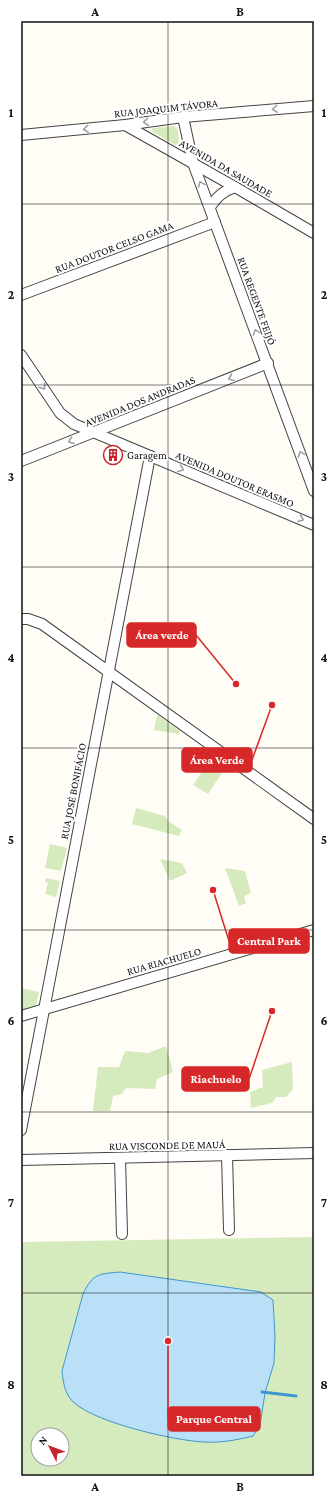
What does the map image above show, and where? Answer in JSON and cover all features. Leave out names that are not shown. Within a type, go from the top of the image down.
[{"type":"street","name":"RUA JOAQUIM TÁVORA","points":[[21,135],[314,106]]},
{"type":"street","name":"RUA REGENTE FEIJÓ","points":[[183,118],[193,164],[314,491]]},
{"type":"street","name":"AVENIDA DA SAUDADE","points":[[125,125],[314,233]]},
{"type":"street","points":[[210,208],[216,198],[224,191],[235,187]]},
{"type":"street","name":"RUA DOUTOR CELSO GAMA","points":[[21,295],[215,222]]},
{"type":"street","name":"AVENIDA DOUTOR ERASMO","points":[[21,355],[60,413],[74,424],[314,525]]},
{"type":"street","name":"AVENIDA DOS ANDRADAS","points":[[21,461],[268,364]]},
{"type":"street","name":"RUA JOSÉ BONIFÁCIO","points":[[21,1130],[150,456]]},
{"type":"street","points":[[21,619],[28,619],[42,624],[314,819]]},
{"type":"street","name":"RUA RIACHUELO","points":[[21,1016],[314,930]]},
{"type":"street","name":"RUA VISCONDE DE MAUÁ","points":[[21,1160],[314,1153]]},
{"type":"street","points":[[227,1155],[229,1230]]},
{"type":"street","points":[[120,1158],[122,1234]]},
{"type":"green space","points":[[174,126],[178,130],[179,144],[177,146],[151,130],[153,128]]},
{"type":"green space","points":[[157,715],[180,731],[179,734],[154,730]]},
{"type":"green space","points":[[213,756],[227,765],[208,794],[193,785]]},
{"type":"green space","points":[[136,808],[165,816],[168,821],[182,830],[179,836],[132,824]]},
{"type":"green space","points":[[50,844],[67,848],[61,871],[45,868]]},
{"type":"green space","points":[[160,859],[182,863],[187,873],[170,881]]},
{"type":"green space","points":[[225,868],[245,871],[251,893],[244,896],[246,903],[239,906]]},
{"type":"green space","points":[[46,878],[60,881],[56,897],[45,894],[48,883],[45,882]]},
{"type":"green space","points":[[21,988],[39,992],[35,1009],[21,1013]]},
{"type":"green space","points":[[166,1046],[173,1072],[157,1079],[155,1089],[126,1088],[122,1094],[113,1096],[110,1111],[93,1111],[98,1067],[119,1067],[125,1051],[148,1053]]},
{"type":"green space","points":[[292,1062],[293,1089],[286,1097],[276,1097],[272,1103],[251,1108],[250,1092],[263,1087],[262,1070]]},
{"type":"green space","points":[[314,1237],[314,1476],[21,1476],[21,1248],[23,1242]]},
{"type":"water","points":[[120,1272],[261,1292],[273,1300],[275,1336],[274,1363],[265,1393],[260,1425],[253,1436],[229,1441],[210,1442],[191,1441],[153,1434],[111,1422],[92,1414],[78,1406],[69,1397],[63,1381],[62,1371],[83,1294],[90,1282],[97,1276],[107,1273]]},
{"type":"waterway","points":[[262,1392],[296,1396]]},
{"type":"place","name":"Garagem","points":[[113,455]]},
{"type":"place","name":"Área verde","points":[[236,684]]},
{"type":"place","name":"Área Verde","points":[[272,705]]},
{"type":"place","name":"Central Park","points":[[213,890]]},
{"type":"place","name":"Riachuelo","points":[[272,1011]]},
{"type":"place","name":"Parque Central","points":[[168,1341]]}]
